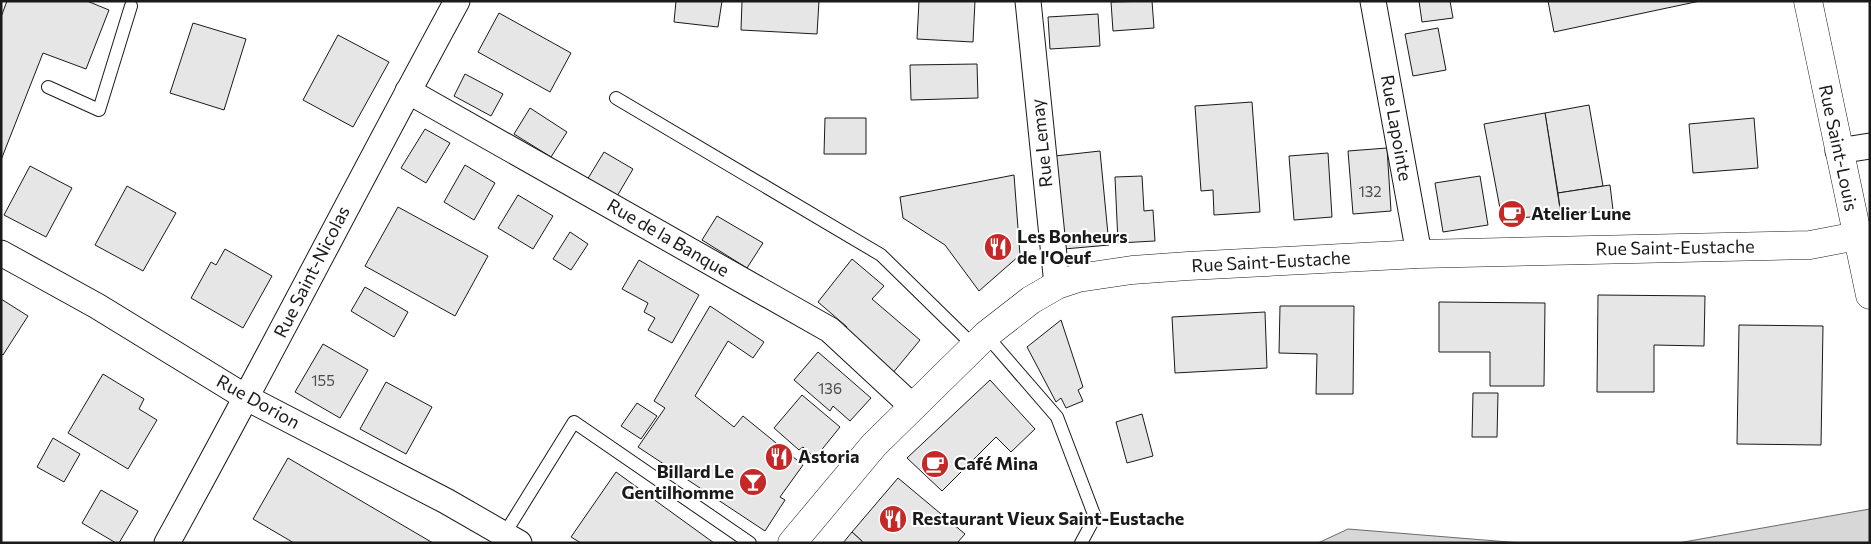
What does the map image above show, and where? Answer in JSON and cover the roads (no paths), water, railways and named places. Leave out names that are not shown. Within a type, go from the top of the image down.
[{"type":"street","name":"Rue Saint-Nicolas","points":[[167,543],[247,398],[457,1]]},
{"type":"street","name":"Rue Lemay","points":[[1028,1],[1057,285]]},
{"type":"street","name":"Rue Lapointe","points":[[1372,1],[1419,254]]},
{"type":"street","name":"Rue Saint-Louis","points":[[1808,1],[1870,295]]},
{"type":"street","name":"Rue de la Banque","points":[[408,91],[830,330],[913,407]]},
{"type":"street","points":[[1838,150],[1870,146]]},
{"type":"street","name":"Rue Saint-Eustache","points":[[792,543],[874,445],[980,341],[1031,300],[1057,285],[1078,278],[1132,270],[1419,254],[1810,245],[1857,236]]},
{"type":"street","name":"Rue Dorion","points":[[1,253],[97,306],[247,398],[446,501],[507,540]]},
{"type":"lane","points":[[48,87],[99,110],[128,3]]},
{"type":"lane","points":[[616,98],[881,255],[980,341],[1057,417],[1095,517],[1081,543]]},
{"type":"lane","points":[[507,540],[574,422],[750,543]]},
{"type":"place","name":"Atelier Lune","points":[[1512,214]]},
{"type":"place","name":"Les Bonheurs de l'Oeuf","points":[[998,247]]},
{"type":"place","name":"Astoria","points":[[779,457]]},
{"type":"place","name":"Café Mina","points":[[935,464]]},
{"type":"place","name":"Billard Le Gentilhomme","points":[[753,482]]},
{"type":"place","name":"Restaurant Vieux Saint-Eustache","points":[[893,519]]}]
